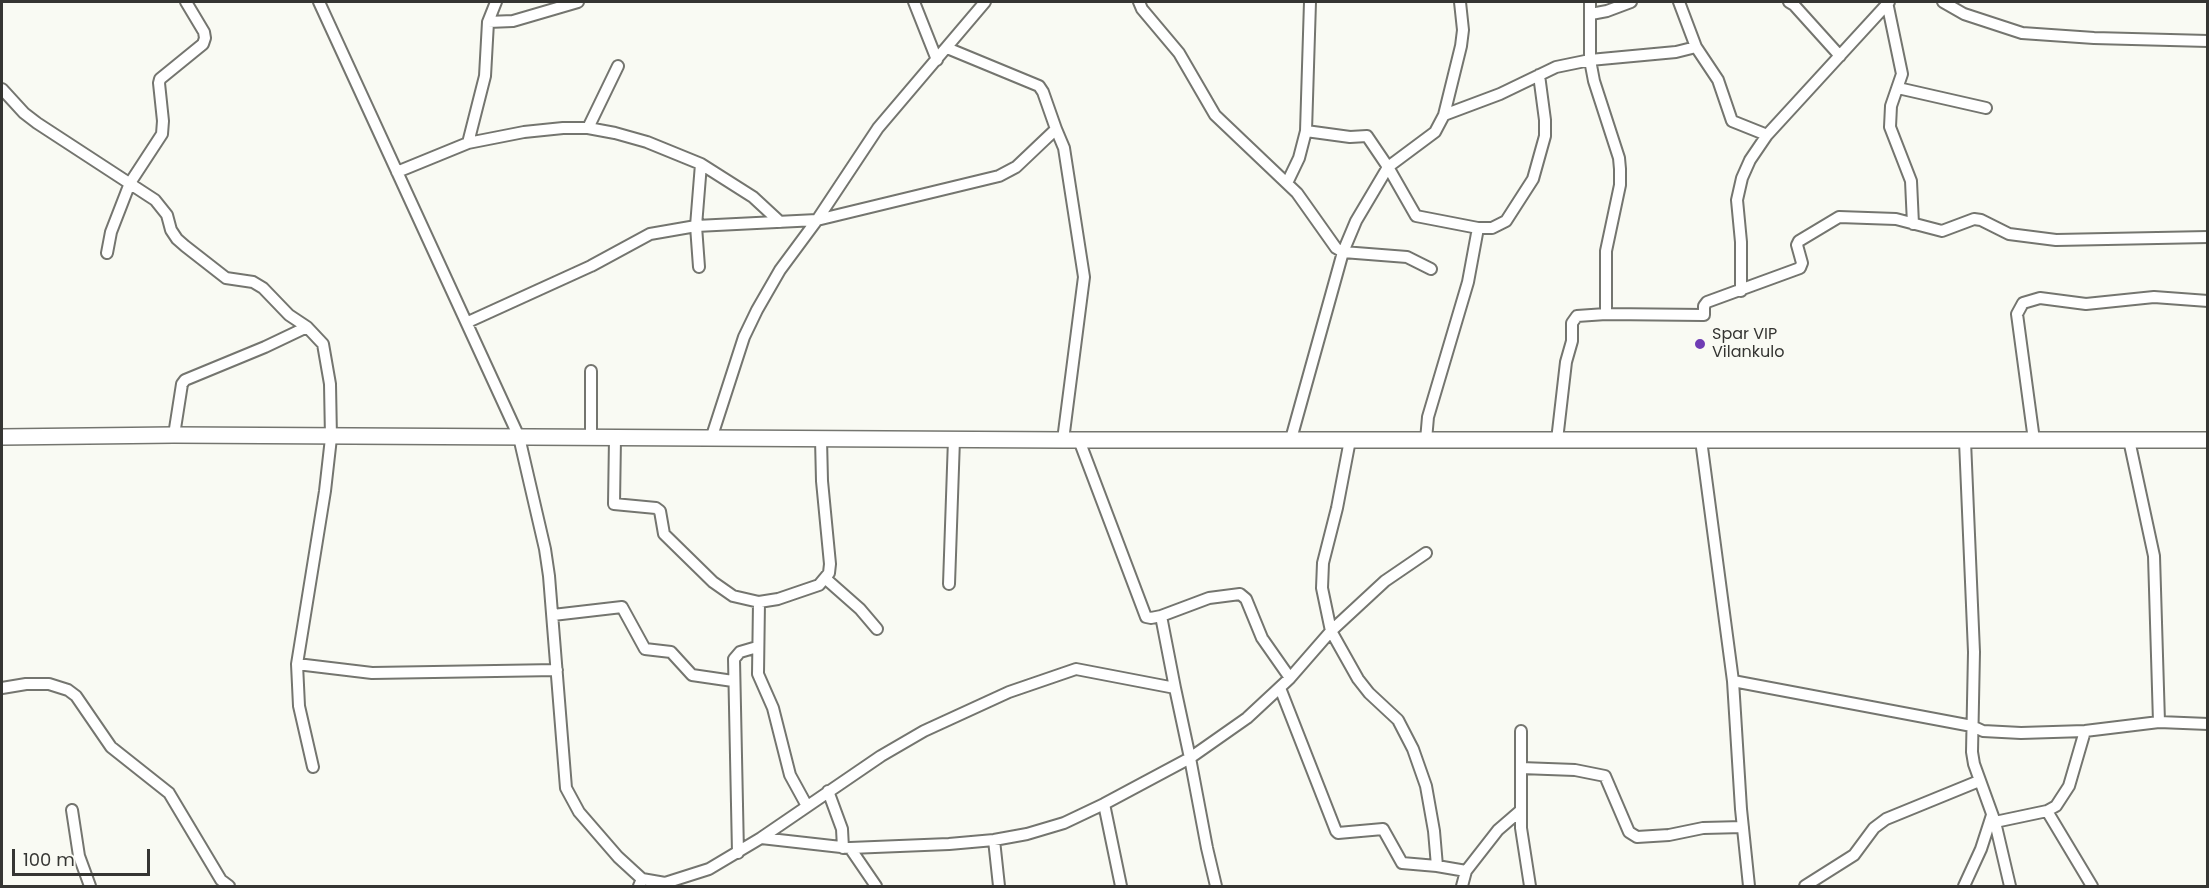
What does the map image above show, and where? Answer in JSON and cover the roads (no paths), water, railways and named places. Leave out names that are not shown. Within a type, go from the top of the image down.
[{"type":"main road","points":[[2,437],[174,435],[331,438],[591,437],[954,440],[2208,440]]},
{"type":"street","points":[[107,253],[111,232],[130,183],[162,134],[163,121],[158,87],[160,79],[203,44],[205,38],[204,32],[186,2]]},
{"type":"street","points":[[319,2],[519,437],[545,549],[553,615],[566,788],[579,812],[641,883],[665,883],[682,879],[738,854],[881,756],[924,731],[1009,692],[1076,669],[1175,688]]},
{"type":"street","points":[[468,143],[485,76],[488,22],[496,2]]},
{"type":"street","points":[[488,22],[513,21],[578,2]]},
{"type":"street","points":[[914,2],[937,60]]},
{"type":"street","points":[[711,438],[744,337],[780,270],[817,220],[878,128],[985,2]]},
{"type":"street","points":[[1139,2],[1142,9],[1179,53],[1215,115],[1297,193],[1332,243],[1343,252],[1407,257],[1431,269]]},
{"type":"street","points":[[1287,183],[1295,170],[1306,131],[1310,2]]},
{"type":"street","points":[[1291,439],[1343,252],[1356,221],[1388,167],[1435,132],[1444,115],[1461,46],[1463,30],[1460,2]]},
{"type":"street","points":[[1590,2],[1590,60],[1620,168],[1620,185],[1606,252],[1606,314]]},
{"type":"street","points":[[1591,14],[1607,11],[1630,2]]},
{"type":"street","points":[[1679,2],[1696,47],[1713,71],[1732,121],[1767,135]]},
{"type":"street","points":[[1789,2],[1840,56]]},
{"type":"street","points":[[1741,291],[1741,242],[1737,200],[1742,178],[1750,160],[1767,135],[1888,2]]},
{"type":"street","points":[[1888,2],[1902,74],[1892,106],[1890,127],[1911,181],[1912,224]]},
{"type":"street","points":[[1943,2],[1964,14],[2022,33],[2094,38],[2208,41]]},
{"type":"street","points":[[1444,115],[1500,94],[1556,67],[1590,60],[1662,54],[1696,47]]},
{"type":"street","points":[[947,48],[1039,86],[1064,148],[1084,276],[1063,440]]},
{"type":"street","points":[[588,128],[618,66]]},
{"type":"street","points":[[1306,131],[1350,137],[1367,136],[1416,216],[1478,228],[1492,228],[1506,221],[1533,179],[1545,136],[1539,75]]},
{"type":"street","points":[[1898,88],[1986,108]]},
{"type":"street","points":[[2,89],[24,113],[154,200],[167,215],[171,230],[185,246],[226,278],[253,282],[263,288],[289,315],[307,327],[323,344],[327,362],[331,438],[325,491],[297,664],[299,706],[313,767]]},
{"type":"street","points":[[397,172],[468,143],[524,132],[588,128],[615,132],[647,142],[701,164],[753,197],[780,222]]},
{"type":"street","points":[[468,322],[591,266],[650,234],[696,226],[817,220],[999,176],[1016,167],[1056,129]]},
{"type":"street","points":[[699,267],[696,226],[701,164]]},
{"type":"street","points":[[1557,440],[1566,362],[1572,341],[1572,323],[1577,316],[1704,315],[1704,306],[1707,302],[1802,267],[1797,245],[1799,241],[1839,217],[1885,218],[1942,231],[1974,219],[1981,220],[2009,234],[2056,240],[2208,237]]},
{"type":"street","points":[[1426,440],[1428,417],[1468,282],[1478,228]]},
{"type":"street","points":[[2034,440],[2017,314],[2023,303],[2040,298],[2086,304],[2154,297],[2208,301]]},
{"type":"street","points":[[174,435],[182,384],[185,380],[307,327]]},
{"type":"street","points":[[591,371],[591,437]]},
{"type":"street","points":[[615,438],[614,504],[656,508],[660,512],[664,534],[713,582],[733,596],[759,602],[778,599],[819,585],[826,579],[830,564],[822,481],[821,438]]},
{"type":"street","points":[[949,584],[954,440]]},
{"type":"street","points":[[1079,440],[1146,617],[1161,616],[1209,598],[1243,595],[1262,638],[1290,678]]},
{"type":"street","points":[[1350,440],[1337,508],[1323,563],[1322,588],[1331,631],[1358,679],[1369,693],[1398,720],[1413,749],[1431,805],[1437,866]]},
{"type":"street","points":[[1701,440],[1733,681],[1749,886]]},
{"type":"street","points":[[2129,440],[2154,556],[2159,722]]},
{"type":"street","points":[[1965,441],[1974,652],[1972,726],[1974,764],[1993,818],[2010,886]]},
{"type":"street","points":[[761,838],[846,848],[994,840],[1027,834],[1064,823],[1190,758],[1247,718],[1290,678],[1331,631],[1385,581],[1426,553]]},
{"type":"street","points":[[826,579],[860,609],[877,629]]},
{"type":"street","points":[[759,602],[758,674],[773,708],[790,775],[807,806]]},
{"type":"street","points":[[553,615],[622,607],[645,649],[671,652],[692,675],[733,681]]},
{"type":"street","points":[[1161,616],[1216,886]]},
{"type":"street","points":[[738,854],[733,681],[736,656],[740,652],[758,647]]},
{"type":"street","points":[[297,664],[372,673],[557,670]]},
{"type":"street","points":[[1733,681],[1972,726],[1983,731],[2013,733],[2085,731],[2159,722],[2208,724]]},
{"type":"street","points":[[2,688],[26,684],[49,684],[68,690],[76,696],[111,747],[168,793],[221,880],[229,886]]},
{"type":"street","points":[[1280,688],[1337,832],[1383,829],[1402,863],[1466,871]]},
{"type":"street","points":[[1521,731],[1520,811],[1530,886]]},
{"type":"street","points":[[1993,818],[2047,811],[2060,802],[2069,786],[2085,731]]},
{"type":"street","points":[[1521,768],[1575,770],[1605,776],[1629,832],[1637,837],[1669,835],[1703,828],[1743,827]]},
{"type":"street","points":[[1805,886],[1854,855],[1874,828],[1886,819],[1979,781]]},
{"type":"street","points":[[828,792],[842,829],[846,848],[876,886]]},
{"type":"street","points":[[1104,804],[1120,886]]},
{"type":"street","points":[[72,810],[79,856],[90,886]]},
{"type":"street","points":[[1462,886],[1466,871],[1498,830],[1520,811]]},
{"type":"street","points":[[2047,811],[2092,886]]},
{"type":"street","points":[[1965,886],[1993,818]]},
{"type":"street","points":[[994,840],[999,886]]},
{"type":"place","name":"Spar VIP Vilankulo","points":[[1700,344]]}]
